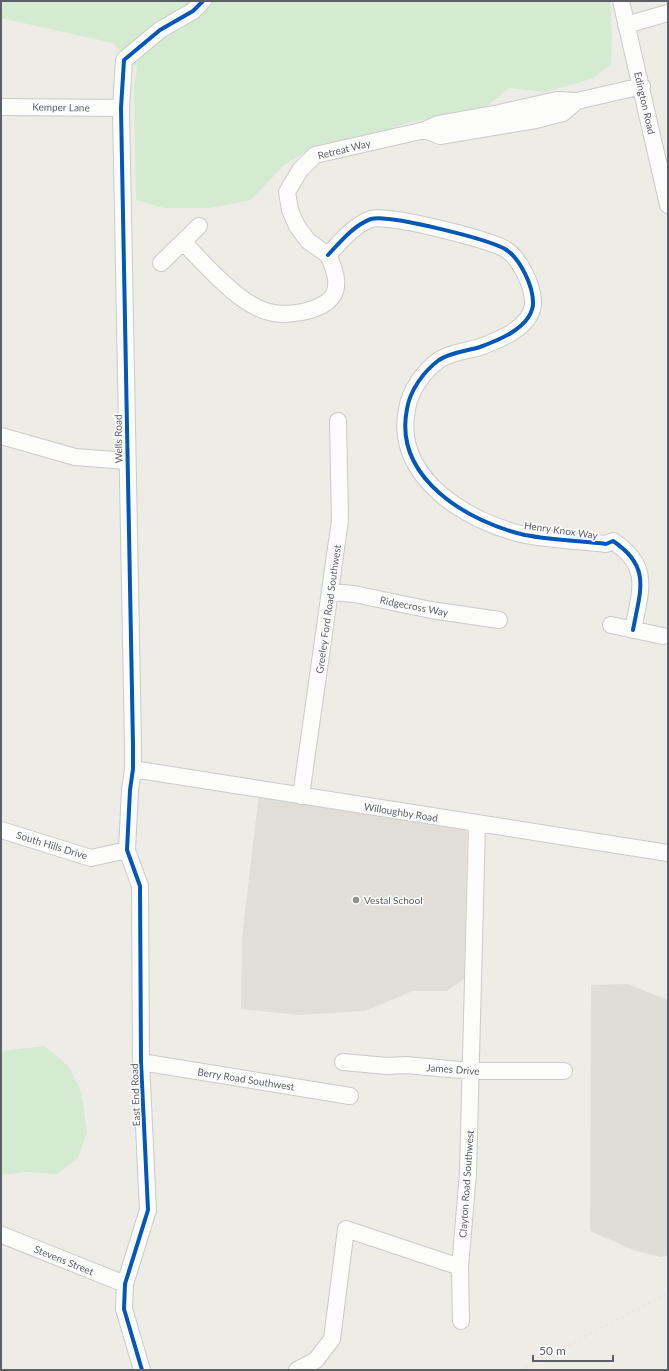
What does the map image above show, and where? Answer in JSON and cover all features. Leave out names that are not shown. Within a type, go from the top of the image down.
[{"type":"street","name":"Wells Road","points":[[133,769],[120,108],[124,60],[160,30],[192,11],[203,1]]},
{"type":"street","name":"Edington Road","points":[[621,1],[642,86],[668,205]]},
{"type":"street","points":[[626,25],[668,13]]},
{"type":"street","name":"Retreat Way","points":[[328,255],[308,241],[297,226],[290,210],[287,192],[300,170],[315,155],[426,130],[440,136],[534,113],[563,113],[577,101],[642,86]]},
{"type":"street","points":[[501,120],[502,106],[514,98],[528,101],[534,113]]},
{"type":"street","name":"Kemper Lane","points":[[1,107],[120,108]]},
{"type":"street","name":"Henry Knox Way","points":[[328,255],[358,226],[380,217],[431,227],[493,244],[506,250],[515,259],[526,276],[531,293],[533,305],[527,318],[515,330],[504,337],[479,347],[440,359],[426,371],[414,389],[407,408],[404,430],[409,452],[418,471],[432,487],[456,506],[484,520],[525,535],[606,544],[613,541],[627,550],[637,564],[640,576],[640,592],[633,630]]},
{"type":"street","points":[[161,263],[199,226]]},
{"type":"street","points":[[183,242],[237,295],[268,312],[288,314],[320,308],[331,300],[337,278],[328,255]]},
{"type":"street","name":"Greeley Ford Road Southwest","points":[[301,796],[340,520],[338,421]]},
{"type":"street","points":[[1,436],[75,457],[127,461]]},
{"type":"street","name":"Ridgecross Way","points":[[330,592],[354,594],[431,610],[499,620]]},
{"type":"street","points":[[611,625],[662,636]]},
{"type":"street","name":"Willoughby Road","points":[[133,769],[668,853]]},
{"type":"street","name":"East End Road","points":[[133,769],[130,790],[127,850],[140,886],[142,1062],[148,1210],[125,1284],[124,1309],[142,1370]]},
{"type":"street","name":"Clayton Road Southwest","points":[[461,1321],[460,1267],[468,1173],[477,824]]},
{"type":"street","name":"South Hills Drive","points":[[1,830],[91,858],[127,850]]},
{"type":"street","name":"Berry Road Southwest","points":[[142,1062],[350,1096]]},
{"type":"street","name":"James Drive","points":[[343,1062],[387,1066],[406,1065],[471,1071],[564,1071]]},
{"type":"street","points":[[297,1370],[316,1360],[332,1338],[346,1229],[460,1267]]},
{"type":"street","name":"Stevens Street","points":[[2,1235],[125,1284]]},
{"type":"shaded area","name":"Vestal School","points":[[259,793],[467,827],[464,979],[447,991],[413,991],[365,1011],[300,1015],[241,1009],[242,938]]},
{"type":"shaded area","points":[[627,984],[668,1000],[668,1255],[661,1257],[636,1251],[590,1231],[591,985]]},
{"type":"green space","points":[[1,1],[610,1],[612,33],[611,64],[594,78],[546,92],[509,88],[481,111],[409,122],[373,136],[319,144],[284,165],[251,200],[210,208],[164,208],[136,200],[134,83],[137,68],[113,43],[1,18]]},
{"type":"green space","points":[[45,1046],[69,1067],[81,1091],[87,1132],[78,1158],[57,1174],[25,1172],[1,1175],[1,1051]]},
{"type":"railway","points":[[521,1370],[668,1293]]},
{"type":"cycle path","points":[[142,1370],[124,1309],[125,1284],[148,1210],[141,1062],[140,886],[127,850],[130,790],[133,769],[133,745],[121,108],[124,60],[160,30],[193,11],[203,1]]},
{"type":"cycle path","points":[[328,255],[359,225],[371,219],[381,218],[438,228],[479,239],[505,249],[516,259],[529,282],[533,298],[531,313],[520,327],[504,337],[480,347],[444,357],[433,364],[423,375],[414,388],[407,409],[406,434],[412,456],[423,476],[439,493],[459,508],[481,520],[503,529],[535,537],[606,544],[613,541],[634,560],[638,570],[640,592],[633,630]]},
{"type":"place","name":"Vestal School","points":[[356,900]]}]
